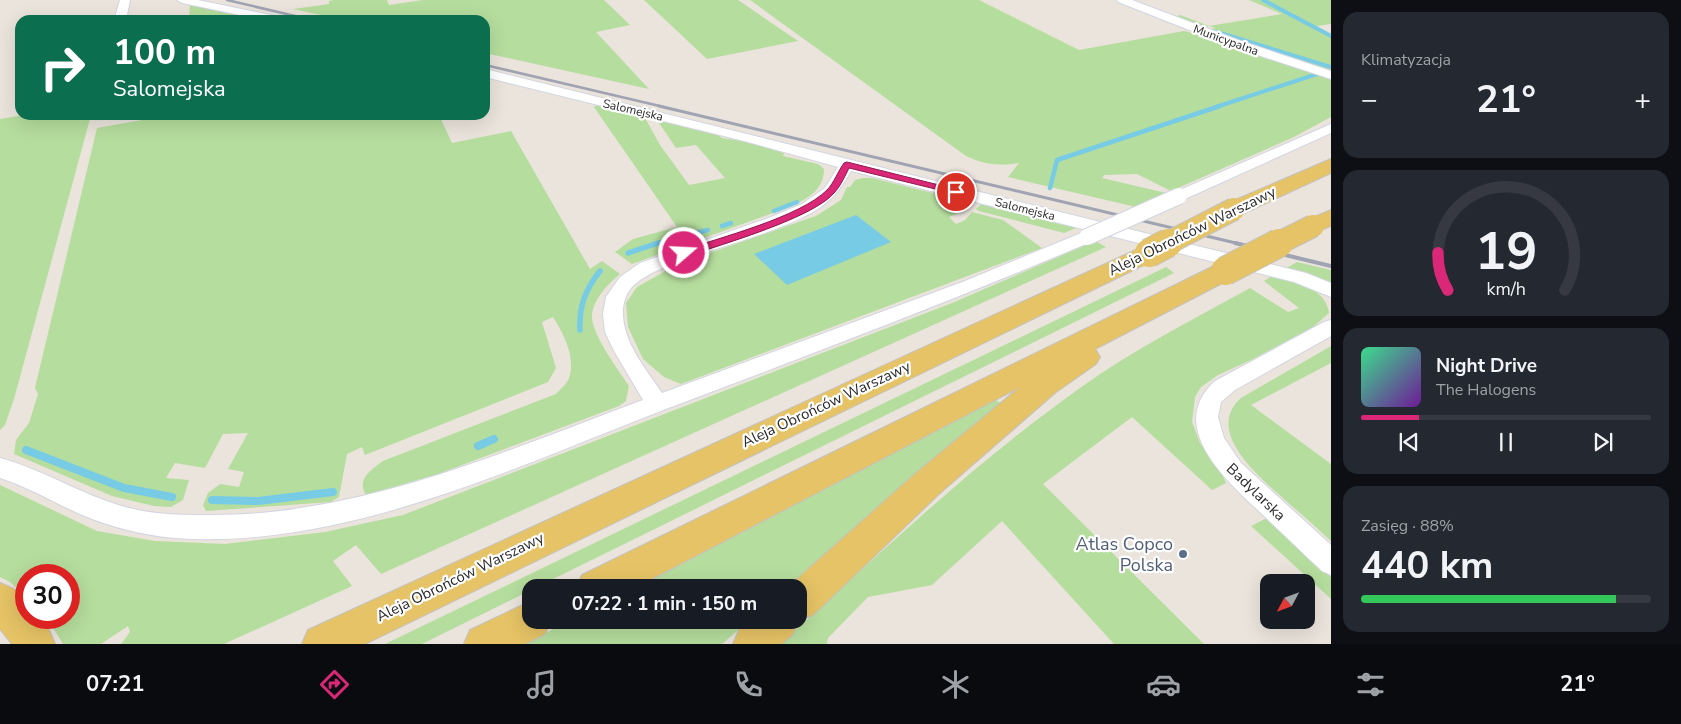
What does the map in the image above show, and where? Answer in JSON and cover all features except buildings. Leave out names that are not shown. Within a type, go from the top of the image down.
[{"type":"main road","name":"Aleja Obrońców Warszawy","points":[[322,644],[1149,252],[1234,209],[1331,165]]},
{"type":"main road","points":[[613,579],[956,404],[1322,222]]},
{"type":"main road","points":[[807,595],[928,483],[1045,384],[1176,296]]},
{"type":"main road","points":[[0,602],[19,620],[35,644]]},
{"type":"main road","points":[[484,644],[522,625]]},
{"type":"main road","points":[[753,644],[769,629]]},
{"type":"street","points":[[121,15],[125,0]]},
{"type":"street","points":[[182,0],[256,15]]},
{"type":"street","name":"Municypalna","points":[[1122,0],[1234,43],[1331,75]]},
{"type":"street","name":"Salomejska","points":[[490,74],[1299,277],[1319,284],[1331,291]]},
{"type":"street","points":[[0,468],[18,473],[102,511],[140,521],[181,527],[268,526],[377,504],[435,486],[972,285],[1087,237],[1331,128]]},
{"type":"street","points":[[656,402],[614,332],[611,310],[613,301],[621,287],[634,274],[646,267],[777,221],[808,208],[831,191],[847,165]]},
{"type":"street","name":"Badylarska","points":[[1331,326],[1222,387],[1210,400],[1206,415],[1212,440],[1222,458],[1232,470],[1331,562]]},
{"type":"green space","points":[[387,0],[389,5],[423,0],[604,0],[630,25],[596,32],[649,89],[490,54],[490,15],[321,15],[293,9],[329,4],[329,1]]},
{"type":"green space","points":[[644,0],[738,0],[798,41],[707,59]]},
{"type":"green space","points":[[750,0],[979,0],[1079,50],[1184,31],[1331,79],[1331,117],[1294,137],[1171,191],[1137,174],[1104,175],[1102,178],[1166,193],[1136,207],[1008,177],[1019,163],[992,164],[966,156]]},
{"type":"green space","points":[[1249,0],[1331,0],[1331,24],[1317,26],[1331,34],[1331,73],[1208,31],[1215,28],[1209,26],[1282,14]]},
{"type":"green space","points":[[190,4],[242,15],[189,15]]},
{"type":"green space","points":[[1180,15],[1209,26],[1201,28],[1174,17]]},
{"type":"green space","points":[[597,105],[644,116],[660,145],[689,185],[725,178],[696,145],[676,148],[657,120],[718,135],[722,138],[750,142],[784,153],[783,156],[818,164],[824,169],[821,183],[809,196],[792,206],[632,264],[615,252],[633,239],[677,227],[594,107]]},
{"type":"green space","points":[[15,116],[15,120],[90,120],[14,399],[5,425],[0,430],[0,119]]},
{"type":"green space","points":[[142,120],[441,120],[452,143],[511,131],[590,269],[602,261],[620,274],[606,287],[599,297],[592,315],[600,341],[629,386],[626,401],[619,406],[438,474],[366,495],[363,484],[366,475],[383,461],[556,394],[568,380],[571,362],[565,338],[553,317],[542,322],[556,368],[548,382],[365,455],[362,447],[347,454],[339,497],[331,502],[206,511],[203,505],[208,493],[220,484],[239,487],[244,472],[228,469],[248,433],[223,434],[205,468],[175,463],[166,478],[189,480],[183,500],[171,507],[154,506],[112,496],[14,454],[16,440],[29,423],[38,394],[35,388],[97,128]]},
{"type":"green space","points":[[872,178],[965,201],[960,211],[949,217],[956,224],[965,220],[972,212],[1003,220],[1042,248],[681,384],[664,377],[643,359],[628,327],[626,303],[637,287],[678,264],[816,216],[841,200],[847,187],[850,187],[855,180]]},
{"type":"green space","points":[[981,204],[1076,228],[1064,233],[979,211],[976,209]]},
{"type":"green space","points":[[1095,241],[1106,247],[381,574],[356,545],[333,561],[352,586],[224,644],[121,644],[130,632],[128,626],[101,644],[63,644],[54,629],[80,629],[80,564],[15,564],[15,587],[0,577],[0,485],[97,531],[155,541],[225,544],[325,532],[403,515],[952,303]]},
{"type":"green space","points":[[1297,262],[1331,270],[1331,283],[1285,269]]},
{"type":"green space","points":[[1166,267],[1174,273],[553,579],[522,579],[522,594],[422,644],[385,644]]},
{"type":"green space","points":[[1272,276],[1307,287],[1322,297],[1327,304],[1329,313],[1313,327],[1253,359],[1218,375],[1201,387],[1195,397],[1192,422],[1200,443],[1226,483],[1212,490],[1132,417],[1043,484],[1204,644],[1114,644],[1002,521],[932,585],[868,597],[828,638],[827,644],[780,644],[796,629],[807,629],[807,619],[964,479],[1040,417],[1100,374],[1163,336],[1250,288],[1288,312],[1299,308],[1264,281]]},
{"type":"green space","points":[[1331,346],[1331,363],[1251,405],[1331,464],[1331,541],[1251,467],[1240,454],[1232,439],[1228,425],[1231,411],[1241,398]]},
{"type":"green space","points":[[993,399],[1001,403],[797,579],[649,579]]},
{"type":"green space","points":[[1265,519],[1272,522],[1331,577],[1331,599],[1315,584],[1315,574],[1304,574],[1251,526]]},
{"type":"green space","points":[[553,629],[740,629],[722,644],[525,644]]},
{"type":"water","points":[[856,215],[891,242],[787,285],[754,254]]},
{"type":"waterway","points":[[1263,0],[1331,36]]},
{"type":"waterway","points":[[1217,32],[1331,67]]},
{"type":"waterway","points":[[1216,107],[1317,74]]},
{"type":"waterway","points":[[1050,188],[1057,160],[1220,106]]},
{"type":"waterway","points":[[774,211],[797,202]]},
{"type":"waterway","points":[[722,226],[731,223]]},
{"type":"waterway","points":[[654,244],[708,230]]},
{"type":"waterway","points":[[628,253],[658,243]]},
{"type":"waterway","points":[[580,330],[584,299],[590,285],[600,271]]},
{"type":"waterway","points":[[478,446],[494,439]]},
{"type":"waterway","points":[[26,450],[124,488],[172,497]]},
{"type":"waterway","points":[[212,500],[258,501],[333,492]]},
{"type":"railway","points":[[227,0],[291,15]]},
{"type":"railway","points":[[490,66],[664,107]]},
{"type":"railway","points":[[659,106],[1240,244]]},
{"type":"railway","points":[[1235,243],[1331,266]]},
{"type":"place","name":"Atlas Copco Polska","points":[[1183,554]]},
{"type":"route","points":[[684,253],[794,215],[808,208],[820,201],[831,191],[847,165],[956,192]]}]
